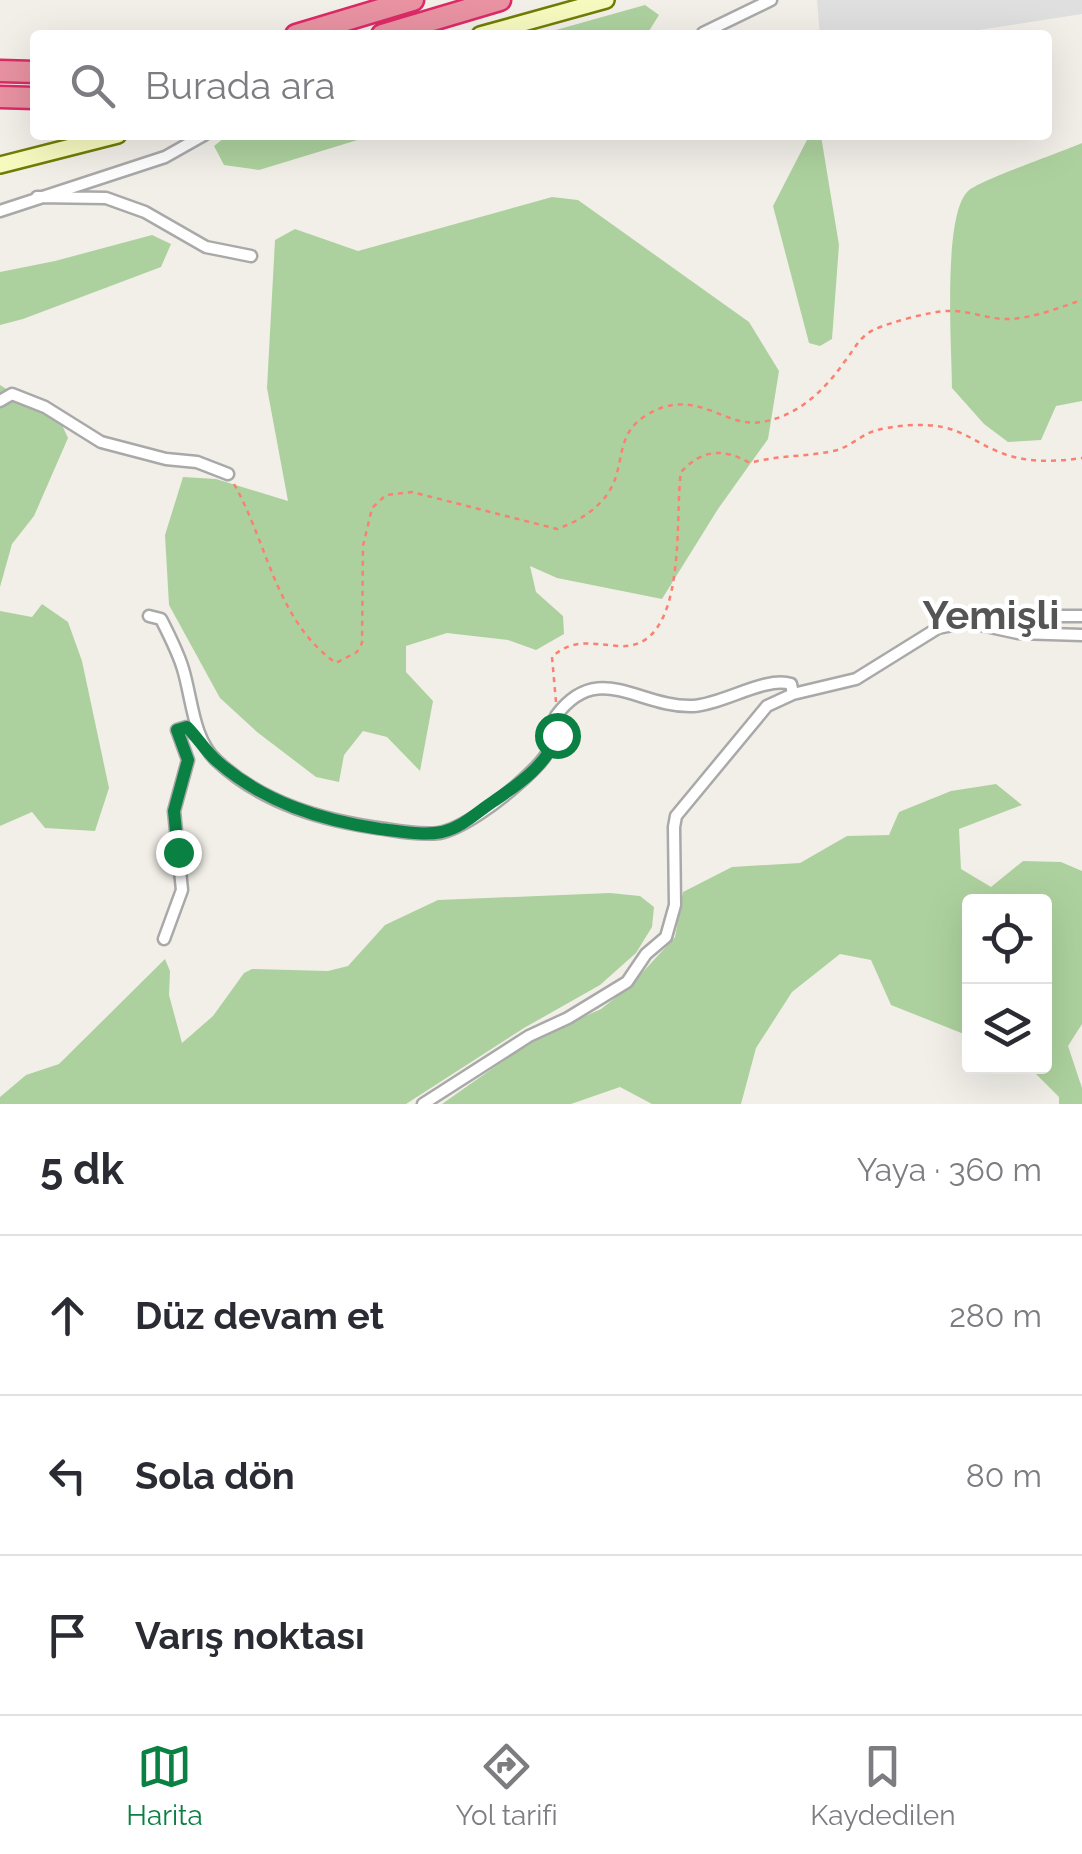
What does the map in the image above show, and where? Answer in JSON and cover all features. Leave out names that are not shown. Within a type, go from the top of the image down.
[{"type":"highway","points":[[313,30],[412,0]]},
{"type":"highway","points":[[399,30],[500,0]]},
{"type":"highway","points":[[0,71],[30,72]]},
{"type":"highway","points":[[0,97],[30,98]]},
{"type":"main road","points":[[498,30],[606,0]]},
{"type":"main road","points":[[0,165],[98,140]]},
{"type":"street","points":[[707,30],[771,0]]},
{"type":"street","points":[[0,211],[166,157],[195,140]]},
{"type":"street","points":[[36,197],[106,198],[145,212],[206,246],[251,256]]},
{"type":"street","points":[[0,402],[12,394],[45,407],[101,442],[166,459],[198,462],[228,474]]},
{"type":"street","points":[[149,616],[162,620],[182,663],[202,741]]},
{"type":"street","points":[[992,627],[1027,616],[1082,616]]},
{"type":"street","points":[[422,1104],[529,1036],[628,982],[646,954],[666,937],[674,906],[676,816],[767,706],[793,694],[856,679],[938,628],[968,622],[1018,633],[1082,635]]},
{"type":"street","points":[[164,939],[182,890],[174,811],[188,760],[177,730],[187,727],[214,759],[248,785],[295,809],[329,820],[409,833],[439,833],[462,825],[514,788],[552,752],[558,713],[572,697],[586,689],[605,688],[691,706],[738,696],[780,681],[791,684],[793,694]]},
{"type":"path","points":[[228,474],[297,624],[317,650],[336,663],[358,652],[362,643],[363,546],[372,508],[386,495],[412,492],[557,529],[580,520],[597,505],[613,484],[624,438],[646,416],[677,405],[704,406],[746,422],[760,423],[795,412],[812,399],[845,362],[862,335],[881,326],[947,310],[1005,320],[1036,316],[1082,300]]},
{"type":"path","points":[[558,713],[551,674],[552,658],[560,650],[582,642],[623,647],[644,642],[661,624],[670,602],[681,524],[682,472],[692,461],[715,451],[750,463],[830,452],[875,431],[907,426],[941,426],[1022,459],[1052,462],[1082,458]]},
{"type":"shaded area","points":[[817,0],[1082,0],[1082,14],[978,30],[820,30]]},
{"type":"green space","points":[[645,5],[659,15],[650,30],[556,30]]},
{"type":"green space","points":[[222,140],[358,140],[259,170],[224,165],[214,146]]},
{"type":"green space","points":[[807,140],[822,140],[839,245],[832,339],[820,346],[809,343],[773,206]]},
{"type":"green space","points":[[1082,143],[1082,401],[1056,406],[1041,440],[1008,442],[984,424],[952,388],[952,254],[960,205],[976,186]]},
{"type":"green space","points":[[552,197],[578,200],[749,322],[779,371],[768,439],[718,509],[662,599],[557,578],[530,566],[536,592],[563,616],[564,634],[536,650],[508,640],[447,633],[406,646],[406,672],[433,701],[420,771],[387,737],[363,731],[344,755],[339,782],[316,777],[220,698],[169,605],[165,535],[183,477],[216,479],[288,501],[267,388],[275,240],[295,229],[358,251]]},
{"type":"green space","points":[[152,235],[171,244],[161,267],[0,325],[0,272]]},
{"type":"green space","points":[[0,385],[62,425],[68,438],[34,516],[12,544],[0,587]]},
{"type":"green space","points":[[42,604],[68,622],[82,661],[109,788],[95,831],[45,828],[32,812],[0,826],[0,611],[32,617]]},
{"type":"green space","points":[[996,784],[1022,805],[959,829],[961,869],[991,887],[1023,861],[1061,862],[1082,871],[1082,1024],[1068,1046],[1082,1088],[1082,1104],[1059,1104],[1059,1097],[1036,1074],[1052,1074],[1052,894],[962,894],[962,1033],[891,1005],[871,960],[840,954],[792,992],[756,1048],[741,1104],[652,1104],[620,1087],[571,1104],[442,1104],[534,1039],[601,1009],[629,987],[675,937],[683,892],[732,867],[800,863],[847,836],[889,835],[899,812],[951,791]]},
{"type":"green space","points":[[610,893],[640,896],[654,907],[652,927],[636,953],[600,985],[524,1028],[406,1104],[0,1104],[0,1097],[26,1075],[59,1064],[165,959],[170,971],[169,995],[182,1043],[213,1016],[244,973],[252,969],[328,971],[348,966],[385,925],[438,900]]},
{"type":"district","name":"Yemişli","points":[[991,615]]},
{"type":"route","points":[[178,852],[174,811],[188,768],[186,751],[177,734],[182,727],[187,727],[214,759],[248,785],[295,809],[329,820],[409,833],[439,833],[462,825],[514,788],[552,752],[557,735]]}]
